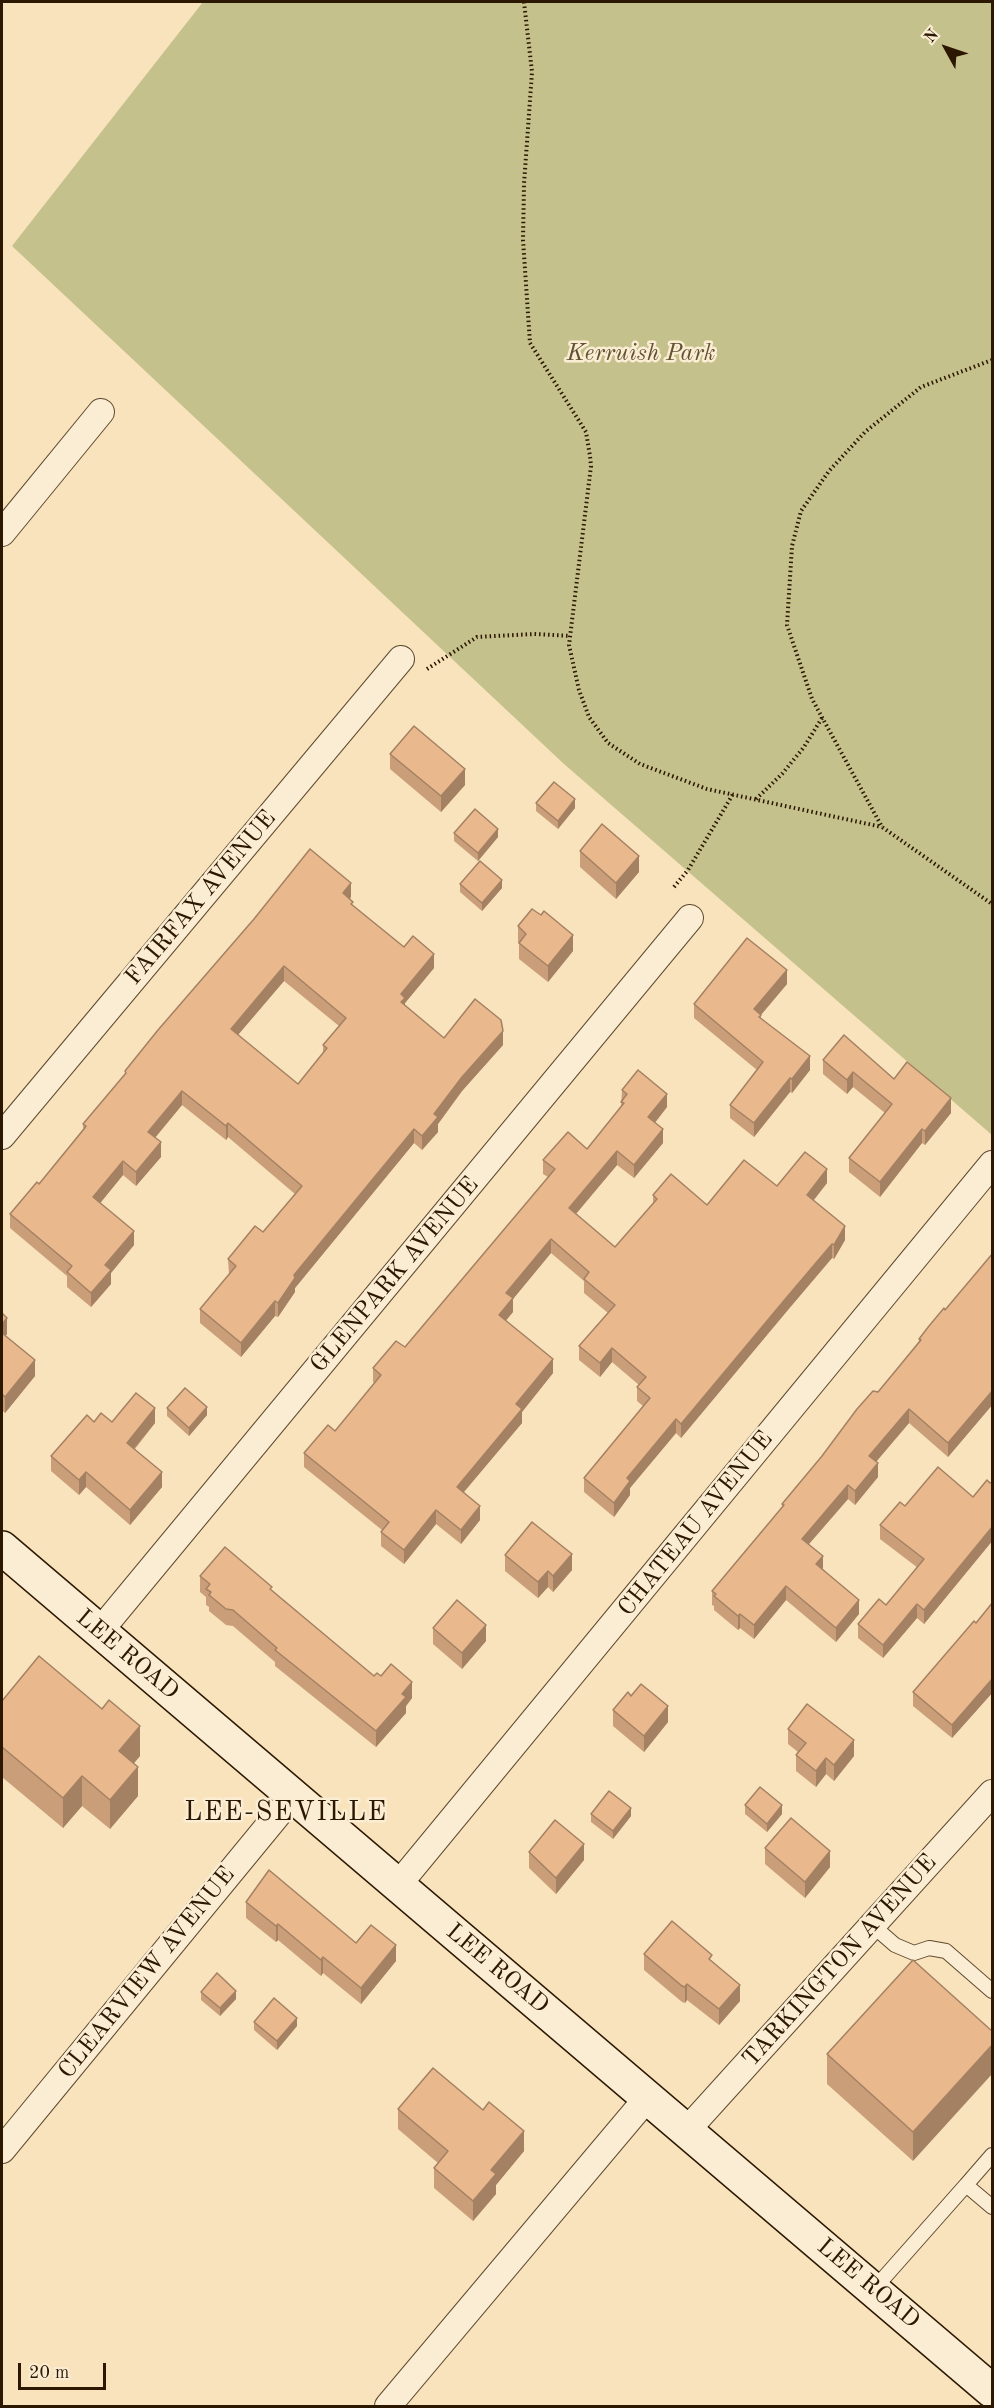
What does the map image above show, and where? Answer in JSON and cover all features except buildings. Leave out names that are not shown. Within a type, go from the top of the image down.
[{"type":"main road","name":"LEE ROAD","points":[[2,1548],[993,2391]]},
{"type":"street","points":[[2,533],[101,412]]},
{"type":"street","name":"FAIRFAX AVENUE","points":[[2,1136],[410,667]]},
{"type":"street","name":"GLENPARK AVENUE","points":[[99,1632],[690,918]]},
{"type":"street","name":"CHATEAU AVENUE","points":[[398,1885],[993,1164]]},
{"type":"street","name":"TARKINGTON AVENUE","points":[[687,2130],[993,1793]]},
{"type":"street","name":"CLEARVIEW AVENUE","points":[[2,2150],[293,1796]]},
{"type":"street","points":[[388,2406],[648,2097]]},
{"type":"lane","points":[[872,1925],[895,1945],[914,1953],[929,1948],[946,1950],[993,1991]]},
{"type":"lane","points":[[874,2289],[993,2155]]},
{"type":"lane","points":[[966,2185],[993,2207]]},
{"type":"path","points":[[524,2],[532,72],[524,184],[524,240],[530,343],[586,432],[591,466],[569,645],[579,690],[589,717],[609,743],[640,764],[707,789],[882,827],[993,904]]},
{"type":"path","points":[[882,827],[812,699],[787,625],[792,546],[801,511],[829,471],[858,440],[921,387],[993,360]]},
{"type":"path","points":[[410,667],[477,637],[534,634],[570,636]]},
{"type":"path","points":[[756,799],[804,747],[822,717]]},
{"type":"path","points":[[674,887],[692,863],[733,794]]},
{"type":"green space","name":"Kerruish Park","points":[[203,2],[992,2],[992,1135],[564,764],[12,246]]},
{"type":"district","name":"LEE-SEVILLE","points":[[286,1813]]}]
